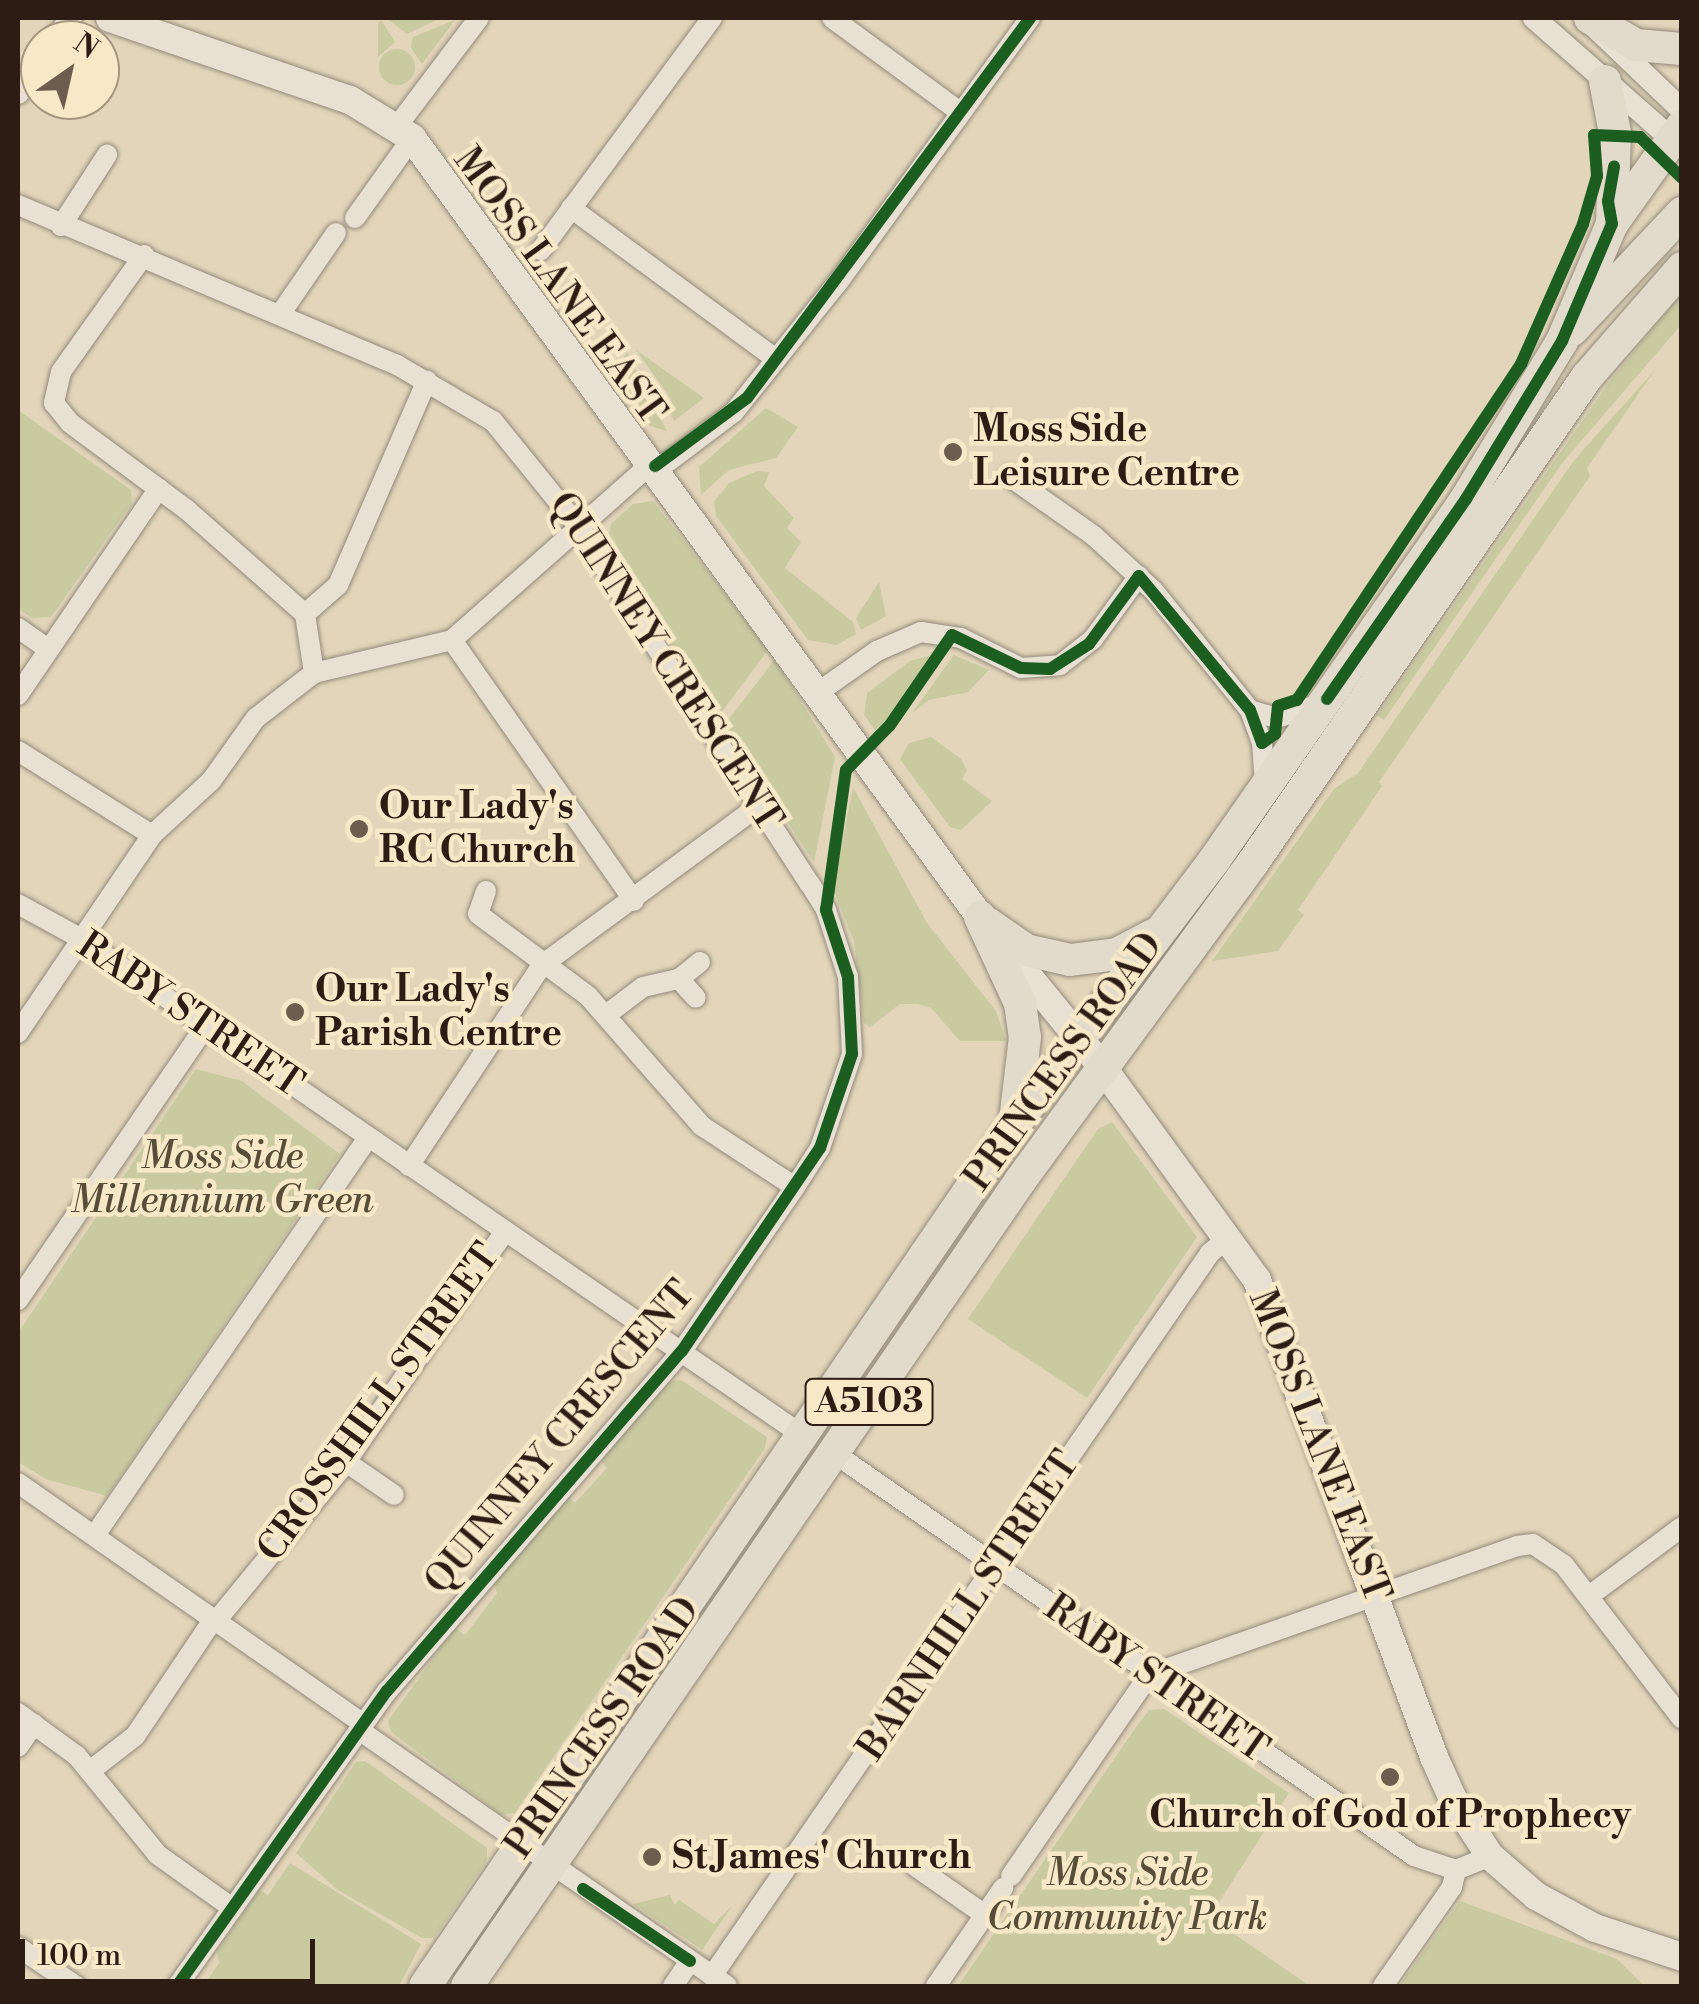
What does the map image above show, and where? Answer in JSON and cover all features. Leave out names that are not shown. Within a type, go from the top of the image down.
[{"type":"highway","points":[[1588,18],[1636,44],[1682,49]]},
{"type":"highway","points":[[1605,81],[1614,133],[1612,224]]},
{"type":"highway","name":"PRINCESS ROAD","points":[[425,1986],[805,1437],[1014,1125],[1162,929],[1466,499],[1562,341],[1612,224],[1680,133]]},
{"type":"highway","points":[[1562,341],[1682,213]]},
{"type":"highway","name":"PRINCESS ROAD","points":[[466,1986],[1587,377],[1679,274]]},
{"type":"highway","points":[[980,917],[1026,950],[1070,960],[1117,954],[1162,929]]},
{"type":"highway","points":[[980,917],[1020,1003],[1025,1037],[1014,1125]]},
{"type":"main road","name":"MOSS LANE EAST","points":[[110,18],[350,100],[405,131],[820,691],[980,917],[1076,1040],[1103,1068],[1228,1238],[1271,1311],[1446,1785],[1490,1856],[1536,1896],[1595,1928],[1682,1957]]},
{"type":"street","points":[[355,218],[405,131],[479,18]]},
{"type":"street","points":[[540,250],[712,18]]},
{"type":"street","points":[[18,1032],[78,937],[152,836],[210,781],[256,718],[314,673],[452,640],[578,526],[655,466],[727,418],[776,359],[1030,18]]},
{"type":"street","points":[[1534,18],[1605,81],[1680,133]]},
{"type":"street","points":[[1588,18],[1680,133]]},
{"type":"street","points":[[845,22],[960,112]]},
{"type":"street","points":[[61,226],[107,155]]},
{"type":"street","name":"QUINNEY CRESCENT","points":[[18,204],[61,226],[144,255],[281,313],[427,380],[518,445],[578,526],[826,910],[848,977],[852,1054],[820,1148],[795,1187],[682,1351],[514,1540],[361,1727],[230,1906],[177,1986]]},
{"type":"street","points":[[571,208],[776,359]]},
{"type":"street","points":[[281,313],[336,233]]},
{"type":"street","points":[[144,255],[54,392],[70,423],[159,488],[305,614],[314,673]]},
{"type":"street","points":[[305,614],[338,585],[427,380]]},
{"type":"street","points":[[1009,476],[1139,576],[1250,710],[1262,743],[1266,784]]},
{"type":"street","points":[[18,695],[159,488]]},
{"type":"street","points":[[820,691],[877,651],[921,632],[961,638],[1020,668],[1060,666],[1093,639],[1139,576]]},
{"type":"street","points":[[18,628],[47,648]]},
{"type":"street","points":[[452,640],[634,902]]},
{"type":"street","points":[[1250,710],[1277,718],[1302,715],[1326,698]]},
{"type":"street","points":[[18,751],[152,836]]},
{"type":"street","points":[[409,1166],[542,965],[634,902],[757,807]]},
{"type":"street","points":[[486,891],[478,914],[606,1016],[702,1126],[795,1187]]},
{"type":"street","name":"RABY STREET","points":[[18,904],[78,937],[805,1437]]},
{"type":"street","points":[[606,1016],[643,987],[679,978],[700,962]]},
{"type":"street","points":[[679,978],[696,998]]},
{"type":"street","points":[[18,1300],[206,1025]]},
{"type":"street","points":[[95,1535],[368,1138]]},
{"type":"street","name":"CROSSHILL STREET","points":[[90,1772],[135,1736],[215,1620],[346,1462],[505,1231]]},
{"type":"street","name":"BARNHILL STREET","points":[[720,1981],[995,1568],[1216,1246],[1228,1238]]},
{"type":"street","name":"RABY STREET","points":[[834,1453],[1148,1676],[1414,1856],[1456,1870]]},
{"type":"street","points":[[346,1462],[394,1495]]},
{"type":"street","points":[[18,1483],[215,1620],[520,1846],[720,1981]]},
{"type":"street","points":[[1589,1596],[1682,1528]]},
{"type":"street","points":[[936,1986],[1148,1676],[1517,1546],[1533,1544],[1564,1564],[1682,1719]]},
{"type":"street","points":[[18,1747],[26,1718],[90,1772],[158,1855],[230,1906]]},
{"type":"street","points":[[1384,1986],[1452,1887],[1456,1870],[1490,1856]]},
{"type":"street","points":[[914,1866],[985,1915]]},
{"type":"street","points":[[18,1947],[76,1986]]},
{"type":"street","points":[[673,1986],[690,1961]]},
{"type":"green space","points":[[386,18],[441,18],[407,34]]},
{"type":"green space","points":[[455,20],[422,64],[411,48],[413,37]]},
{"type":"green space","points":[[382,21],[395,42],[378,57],[378,22]]},
{"type":"green space","points":[[397,49],[410,54],[415,67],[410,80],[397,85],[384,80],[379,67],[384,54]]},
{"type":"green space","points":[[1681,294],[1681,325],[1563,462],[1384,720],[1377,716],[1610,381]]},
{"type":"green space","points":[[607,334],[620,343],[604,366],[595,352]]},
{"type":"green space","points":[[636,350],[704,398],[674,421],[666,404],[671,399]]},
{"type":"green space","points":[[627,352],[667,431],[650,426],[612,376]]},
{"type":"green space","points":[[1655,370],[1587,468],[1590,476],[1379,782],[1382,786],[1298,910],[1304,915],[1278,951],[1212,961],[1334,789],[1358,773],[1575,459]]},
{"type":"green space","points":[[766,408],[798,427],[776,458],[729,470],[701,495],[699,467]]},
{"type":"green space","points":[[18,410],[131,490],[132,503],[51,617],[32,618],[18,609]]},
{"type":"green space","points":[[757,471],[769,472],[764,486],[794,518],[787,528],[801,542],[785,568],[853,622],[856,634],[837,645],[808,640],[716,516],[714,502],[729,483]]},
{"type":"green space","points":[[653,501],[768,650],[717,718],[607,548],[611,524],[633,504]]},
{"type":"green space","points":[[879,582],[886,616],[861,630],[856,618]]},
{"type":"green space","points":[[933,655],[891,718],[875,730],[864,715],[867,693],[910,661]]},
{"type":"green space","points":[[954,655],[989,670],[968,692],[929,700],[912,713]]},
{"type":"green space","points":[[775,659],[835,757],[814,862],[723,727]]},
{"type":"green space","points":[[931,737],[961,759],[967,770],[962,779],[992,801],[961,830],[950,827],[900,759],[909,743]]},
{"type":"green space","points":[[853,787],[927,923],[996,1011],[1006,1041],[960,1041],[931,1008],[918,1004],[900,1004],[870,1027],[864,1023],[854,941],[833,889]]},
{"type":"green space","name":"Moss Side Millennium Green","points":[[196,1069],[242,1081],[340,1154],[107,1496],[46,1479],[18,1462],[18,1333]]},
{"type":"green space","points":[[1112,1122],[1197,1237],[1087,1398],[968,1319],[1098,1129]]},
{"type":"green space","points":[[681,1380],[767,1437],[765,1448],[515,1813],[502,1815],[391,1732],[388,1721],[455,1628],[465,1635],[497,1593],[494,1582],[567,1496],[575,1503],[607,1468],[601,1460],[667,1382]]},
{"type":"green space","name":"Moss Side Community Park","points":[[1164,1709],[1289,1793],[1214,1910],[1218,1923],[1310,1986],[958,1986],[1136,1727],[1149,1710]]},
{"type":"green space","points":[[365,1761],[487,1848],[487,1860],[434,1938],[422,1938],[338,1890],[296,1853],[356,1762]]},
{"type":"green space","points":[[290,1863],[421,1944],[399,1986],[203,1986],[219,1963],[217,1952],[259,1890],[268,1895]]},
{"type":"green space","points":[[670,1895],[675,1905],[679,1900],[714,1924],[733,1905],[702,1950],[633,1904]]},
{"type":"green space","points":[[1460,1901],[1617,1959],[1644,1986],[1399,1986]]},
{"type":"cycle path","points":[[655,466],[747,398],[1030,18]]},
{"type":"cycle path","points":[[177,1986],[387,1691],[682,1351],[820,1148],[852,1054],[848,977],[826,910],[846,770],[890,725],[952,635],[1021,668],[1050,669],[1089,644],[1139,576],[1250,710],[1262,743],[1275,734],[1278,706],[1297,700],[1521,364],[1583,224],[1597,176],[1594,135],[1640,137],[1682,178]]},
{"type":"cycle path","points":[[1327,699],[1466,499],[1562,341],[1612,224],[1608,201],[1614,167]]},
{"type":"cycle path","points":[[583,1889],[690,1961]]},
{"type":"place","name":"Moss Side Leisure Centre","points":[[953,452]]},
{"type":"place","name":"Our Lady's RC Church","points":[[359,829]]},
{"type":"place","name":"Our Lady's Parish Centre","points":[[295,1012]]},
{"type":"place","name":"Church of God of Prophecy","points":[[1390,1777]]},
{"type":"place","name":"St James' Church","points":[[652,1857]]}]
